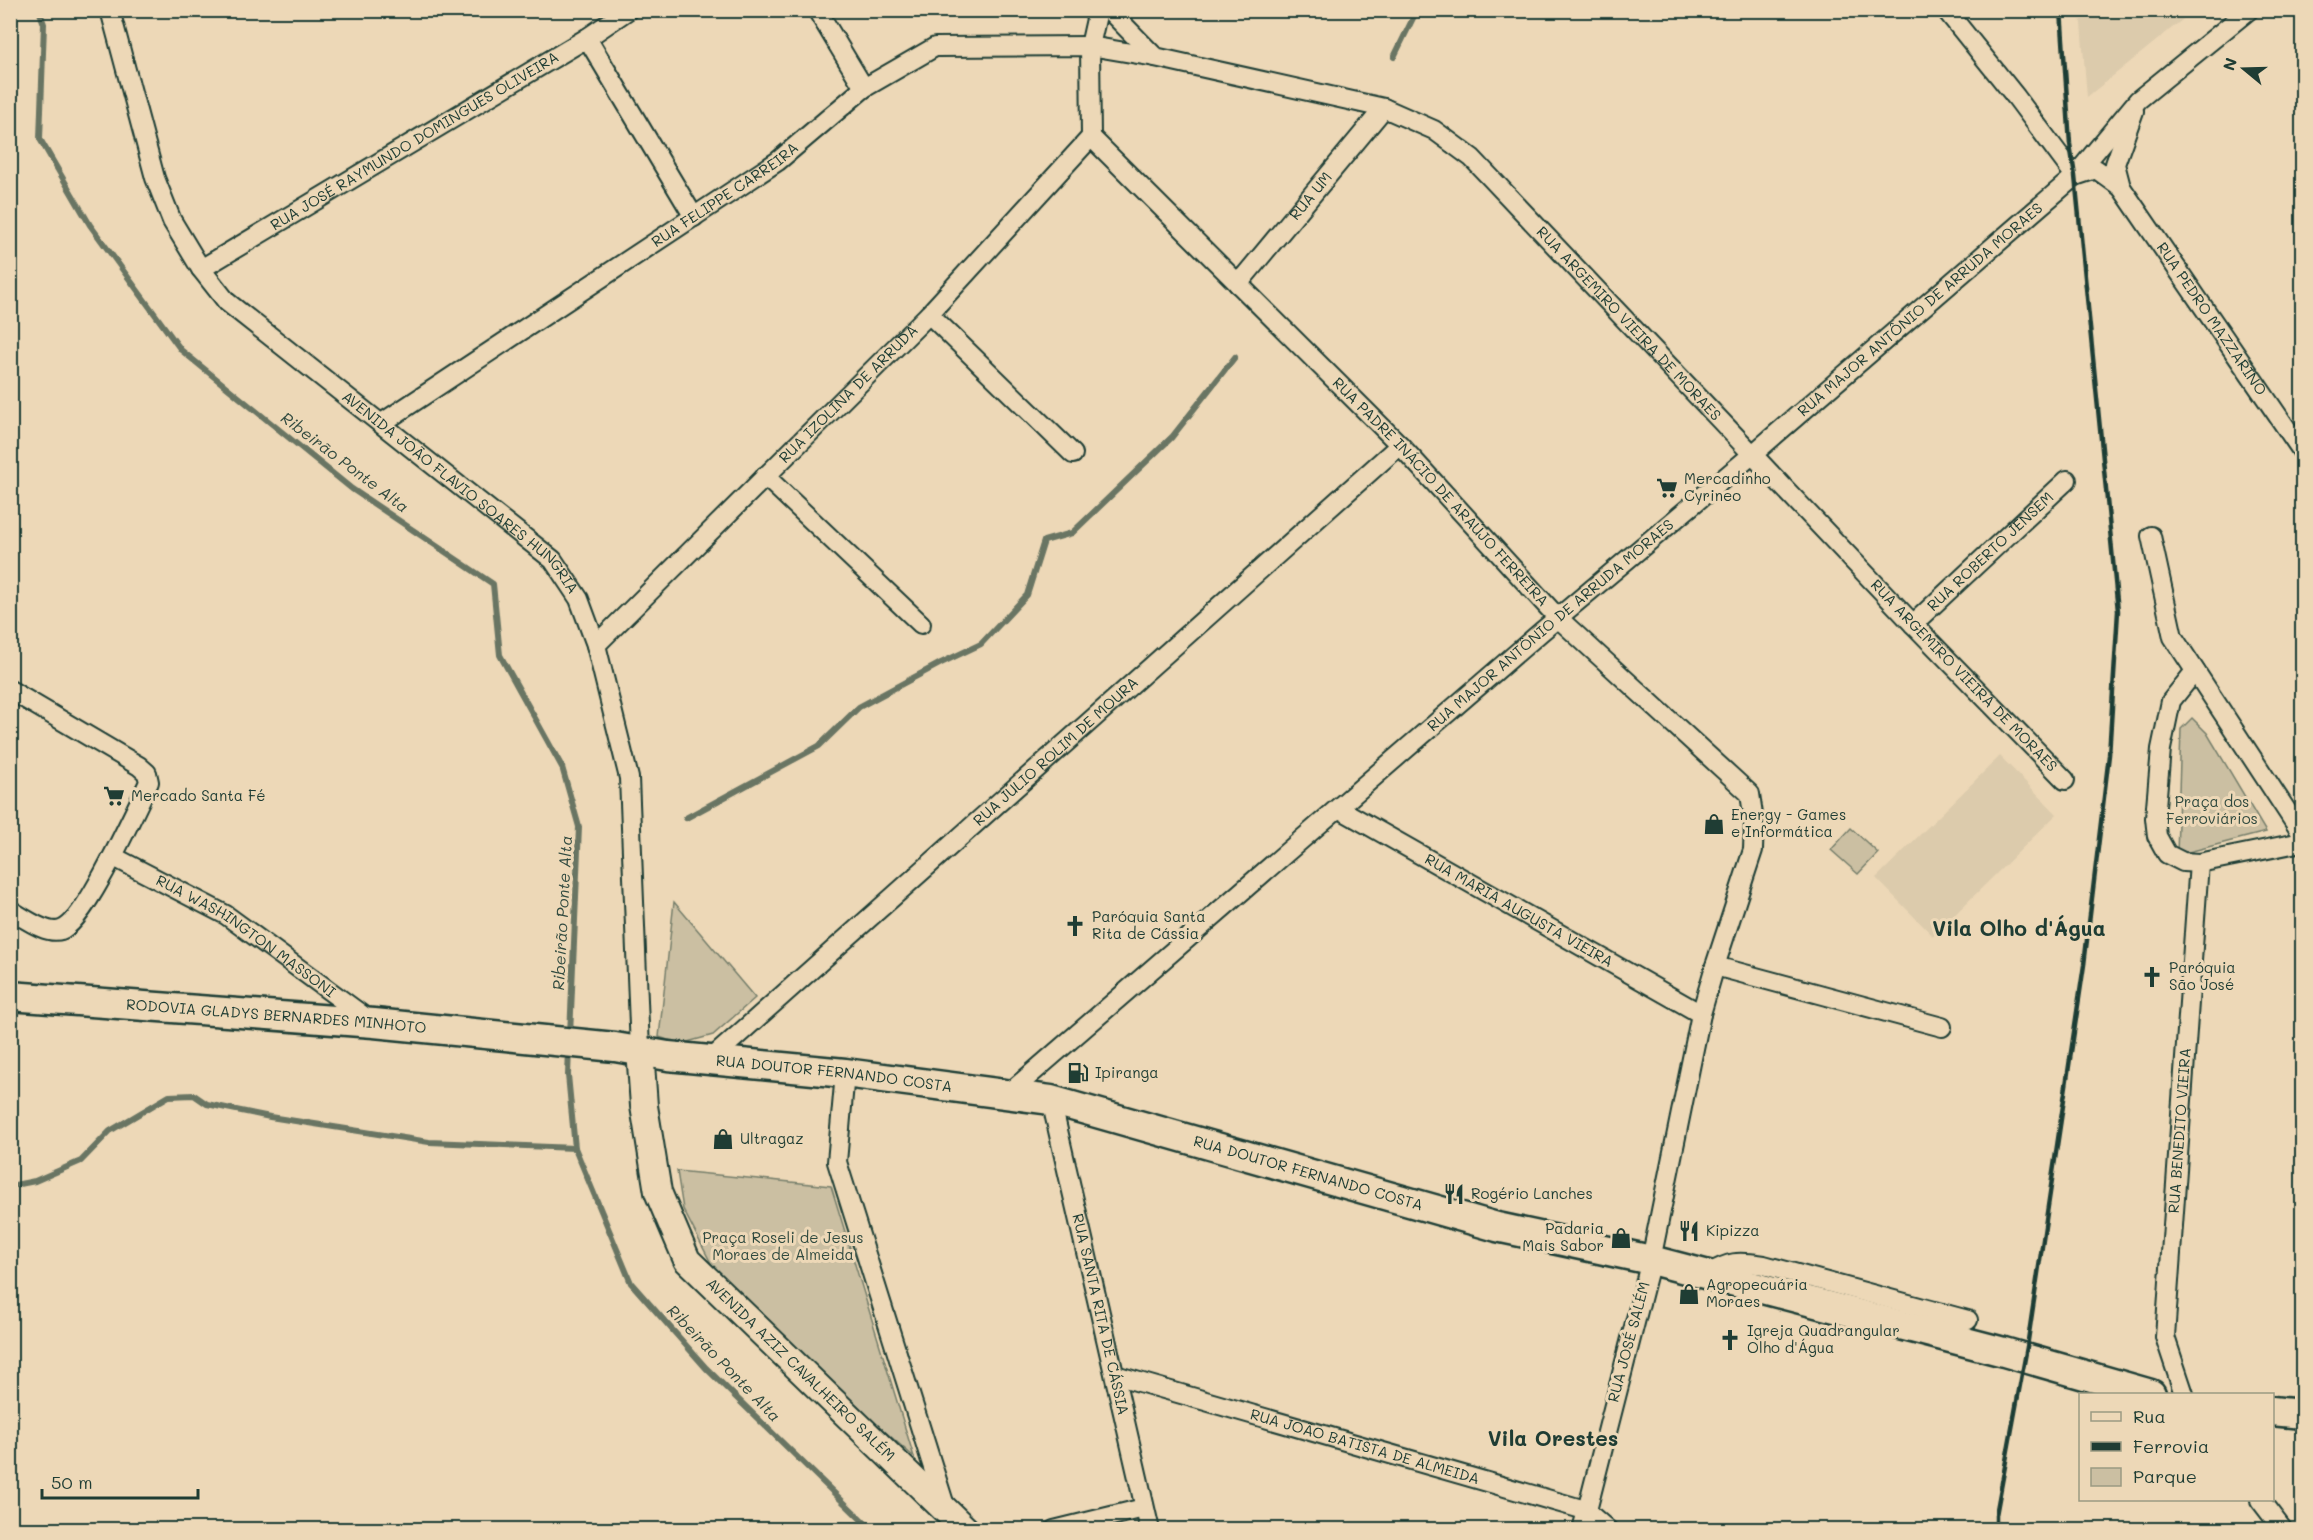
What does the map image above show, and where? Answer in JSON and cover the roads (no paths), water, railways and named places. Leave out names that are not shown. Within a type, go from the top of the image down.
[{"type":"main road","name":"RODOVIA GLADYS BERNARDES MINHOTO","points":[[10,996],[374,1023],[593,1045]]},
{"type":"main road","name":"RUA DOUTOR FERNANDO COSTA","points":[[593,1045],[640,1050],[668,1056],[845,1073],[1051,1100],[1497,1227],[1651,1260],[2000,1351],[2144,1393]]},
{"type":"main road","name":"AVENIDA AZIZ CAVALHEIRO SALÉM","points":[[640,1050],[644,1106],[658,1192],[687,1260],[966,1530]]},
{"type":"main road","points":[[2274,1412],[2302,1414]]},
{"type":"street","name":"AVENIDA JOÃO FLAVIO SOARES HUNGRIA","points":[[110,10],[155,178],[172,221],[201,269],[227,302],[553,560],[579,599],[596,645],[629,778],[640,1050]]},
{"type":"street","name":"RUA JOSÉ RAYMUNDO DOMINGUES OLIVEIRA","points":[[201,269],[587,38],[628,10]]},
{"type":"street","points":[[817,10],[864,88]]},
{"type":"street","points":[[1091,137],[1090,45],[1098,10]]},
{"type":"street","points":[[1109,10],[1155,57]]},
{"type":"street","points":[[1946,10],[2016,97],[2075,176]]},
{"type":"street","name":"RUA MAJOR ANTÔNIO DE ARRUDA MORAES","points":[[1008,1094],[1558,618],[1753,454],[2075,176],[2138,100],[2249,10]]},
{"type":"street","points":[[587,38],[693,217]]},
{"type":"street","name":"RUA FELIPPE CARREIRA","points":[[382,423],[778,161],[864,88],[935,47],[1090,45]]},
{"type":"street","name":"RUA ARGEMIRO VIEIRA DE MORAES","points":[[1090,45],[1155,57],[1384,108],[1434,130],[1472,158],[2065,780]]},
{"type":"street","name":"RUA PEDRO MAZZARINO","points":[[2121,187],[2115,164],[2138,100]]},
{"type":"street","name":"RUA UM","points":[[1238,284],[1384,108]]},
{"type":"street","name":"RUA PADRE INÁCIO DE ARAÚJO FERREIRA","points":[[1091,137],[1400,445],[1558,618],[1750,794],[1754,821],[1753,850],[1701,1014],[1651,1260]]},
{"type":"street","name":"RUA IZOLINA DE ARRUDA","points":[[596,645],[929,314],[1091,137]]},
{"type":"street","name":"RUA PEDRO MAZZARINO","points":[[2075,176],[2096,169],[2121,187],[2302,451]]},
{"type":"street","points":[[929,314],[1073,454]]},
{"type":"street","name":"RUA JÚLIO ROLIM DE MOURA","points":[[711,1059],[1400,445]]},
{"type":"street","points":[[765,476],[921,624]]},
{"type":"street","name":"RUA ROBERTO JENSEM","points":[[1914,624],[2067,480]]},
{"type":"street","points":[[2151,536],[2173,637],[2302,834]]},
{"type":"street","points":[[2195,671],[2171,701],[2161,749],[2155,818],[2157,836],[2167,854],[2183,862],[2199,863],[2302,842]]},
{"type":"street","points":[[10,690],[140,766],[147,773],[149,782],[114,857],[71,925],[59,931],[43,928],[10,910]]},
{"type":"street","name":"RUA MARIA AUGUSTA VIEIRA","points":[[1338,808],[1701,1014]]},
{"type":"street","name":"RUA WASHINGTON MASSONI","points":[[114,857],[225,915],[374,1023]]},
{"type":"street","name":"RUA BENEDITO VIEIRA","points":[[2183,1393],[2165,1337],[2199,863]]},
{"type":"street","points":[[1715,966],[1942,1027]]},
{"type":"street","points":[[845,1073],[837,1162],[947,1511]]},
{"type":"street","name":"RUA SANTA RITA DE CÁSSIA","points":[[1051,1100],[1150,1530]]},
{"type":"street","name":"RUA JOSÉ SALÉM","points":[[1582,1530],[1585,1510],[1651,1260]]},
{"type":"street","points":[[1706,1275],[1726,1263],[1740,1261],[1968,1320]]},
{"type":"street","name":"RUA JOÃO BATISTA DE ALMEIDA","points":[[1115,1375],[1585,1510],[1608,1530]]},
{"type":"street","points":[[2261,1501],[2283,1530]]},
{"type":"street","points":[[1054,1530],[1144,1508]]},
{"type":"waterway","name":"Ribeirão Ponte Alta","points":[[39,10],[44,24],[40,139],[90,225],[181,350],[352,489],[493,584],[500,655],[562,767],[579,827],[570,1035]]},
{"type":"waterway","points":[[1394,57],[1417,10]]},
{"type":"waterway","points":[[686,818],[819,746],[859,707],[981,644],[1027,595],[1044,541],[1072,533],[1172,437],[1235,357]]},
{"type":"waterway","name":"Ribeirão Ponte Alta","points":[[569,1049],[568,1075],[575,1148],[631,1283],[706,1368],[872,1530]]},
{"type":"waterway","points":[[10,1186],[35,1181],[81,1161],[110,1131],[169,1096],[194,1095],[207,1104],[270,1117],[429,1142],[575,1148]]},
{"type":"railway","points":[[1996,1530],[1996,1515],[2027,1347],[2084,965],[2109,755],[2118,611],[2070,144],[2061,10]]},
{"type":"place","name":"Mercadinho Cyrineo","points":[[1667,488]]},
{"type":"place","name":"Mercado Santa Fé","points":[[114,796]]},
{"type":"place","name":"Energy - Games e Informática","points":[[1714,824]]},
{"type":"place","name":"Paróquia Santa Rita de Cássia","points":[[1075,926]]},
{"type":"place","name":"Paróquia São José","points":[[2152,977]]},
{"type":"place","name":"Ipiranga","points":[[1078,1073]]},
{"type":"place","name":"Ultragaz","points":[[723,1139]]},
{"type":"place","name":"Rogério Lanches","points":[[1454,1194]]},
{"type":"place","name":"Kipizza","points":[[1689,1231]]},
{"type":"place","name":"Padaria Mais Sabor","points":[[1621,1238]]},
{"type":"place","name":"Agropecuária Moraes","points":[[1689,1294]]},
{"type":"place","name":"Igreja Quadrangular Olho d'Água","points":[[1730,1340]]},
{"type":"district","name":"Vila Olho d'Água","points":[[2019,929]]},
{"type":"district","name":"Vila Orestes","points":[[1553,1439]]},
{"type":"park label","name":"Praça dos Ferroviários","points":[[2212,810]]},
{"type":"park label","name":"Praça Roseli de Jesus Moraes de Almeida","points":[[783,1246]]}]
